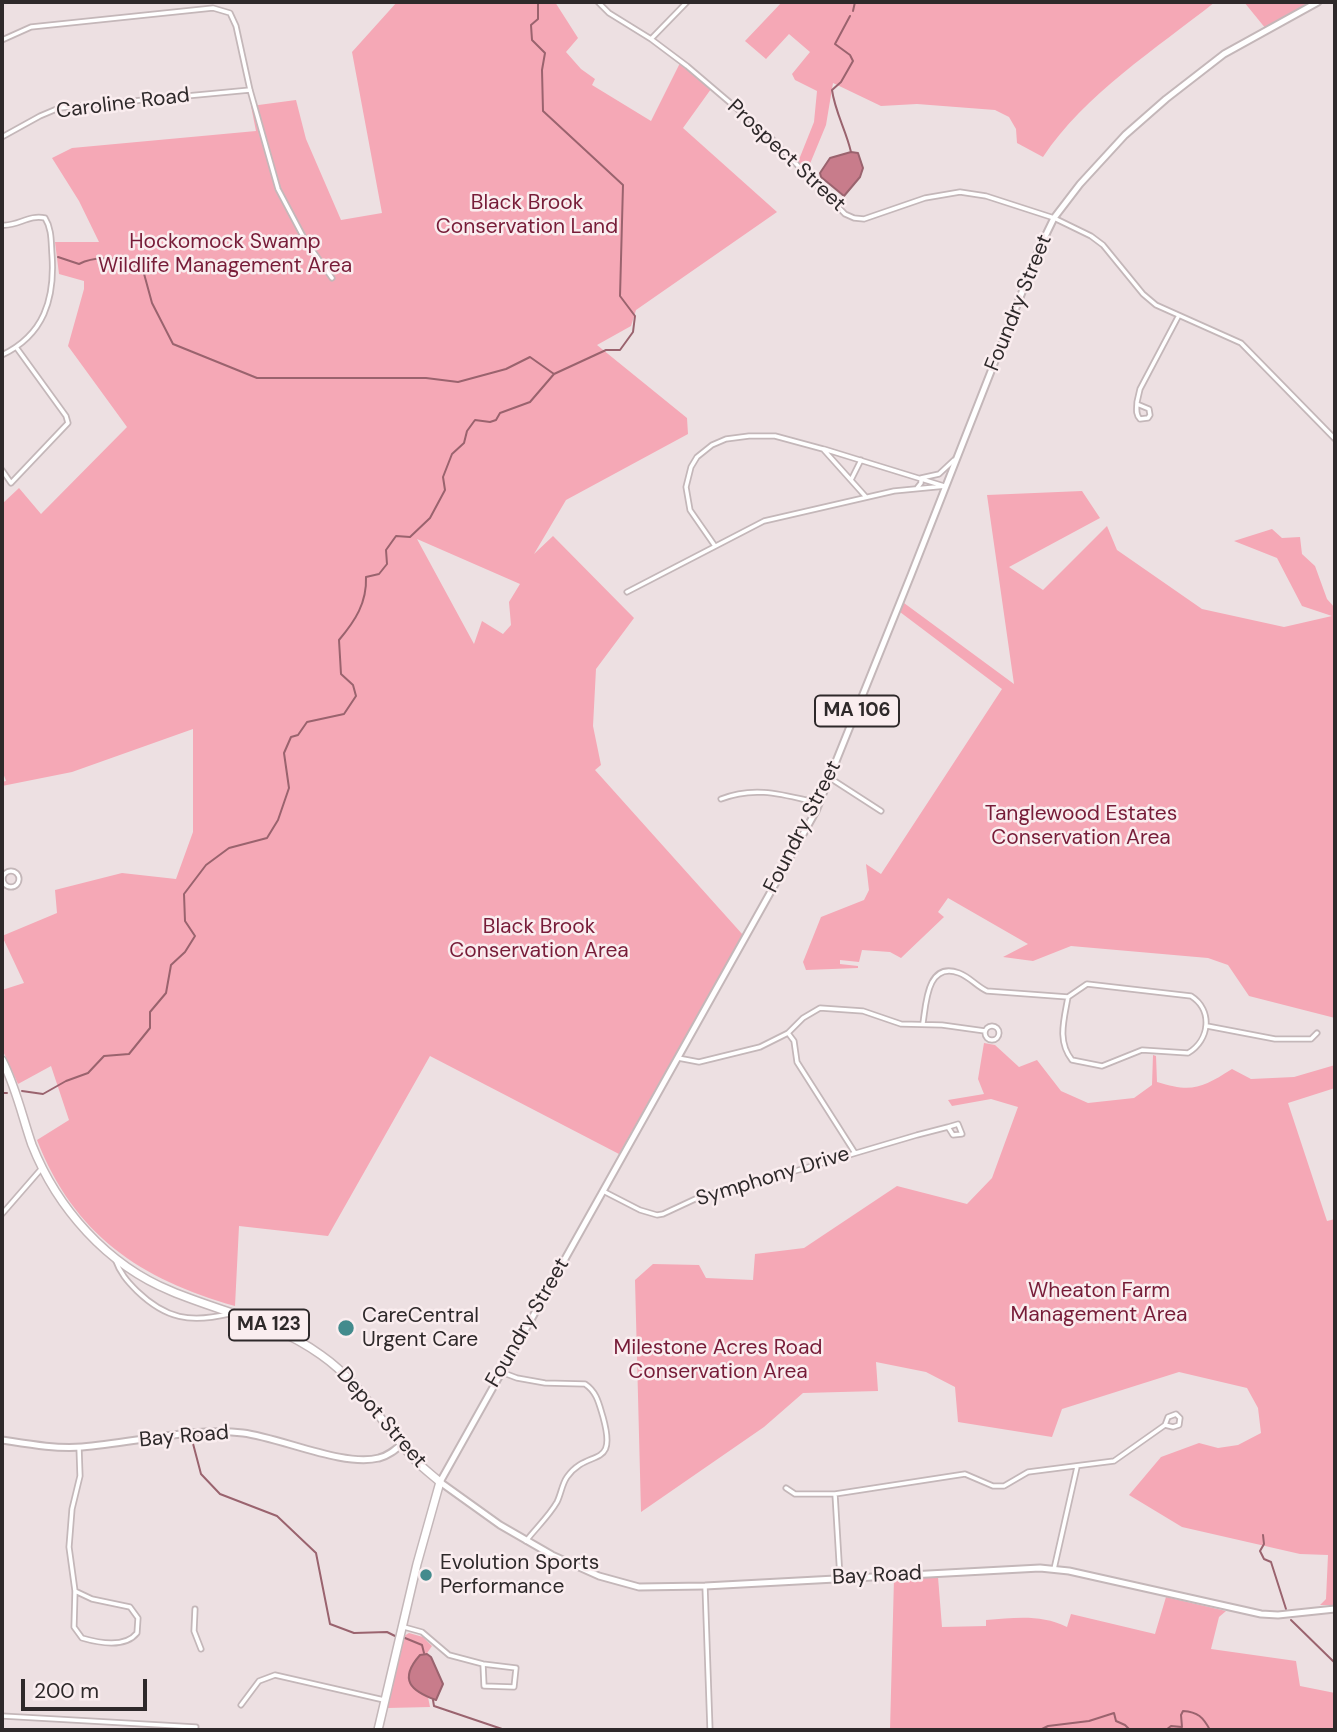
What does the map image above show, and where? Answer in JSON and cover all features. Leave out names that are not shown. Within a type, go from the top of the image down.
[{"type":"highway","name":"Depot Street","points":[[2,1060],[31,1140],[52,1186],[91,1236],[138,1274],[165,1289],[286,1333],[328,1359],[363,1394],[417,1462],[440,1482]]},
{"type":"highway","name":"Foundry Street","points":[[379,1730],[417,1564],[440,1482]]},
{"type":"main road","name":"Foundry Street","points":[[440,1482],[816,811],[1039,248],[1054,218],[1080,184],[1125,135],[1166,99],[1224,54],[1318,2]]},
{"type":"main road","name":"Bay Road","points":[[2,1440],[79,1447],[230,1432],[271,1438],[335,1455],[368,1459],[382,1457],[402,1444]]},
{"type":"main road","name":"Bay Road","points":[[440,1482],[526,1541],[567,1562],[620,1583],[645,1587],[897,1574],[974,1573],[1023,1568],[1054,1569],[1266,1615],[1335,1609]]},
{"type":"street","name":"Prospect Street","points":[[598,2],[609,13],[687,66],[768,135],[835,205],[851,217],[868,218],[925,198],[960,192],[986,196],[1054,218],[1100,242],[1146,297],[1178,316],[1228,336],[1243,345],[1335,439]]},
{"type":"street","points":[[651,39],[687,2]]},
{"type":"street","points":[[2,40],[31,27],[221,9],[230,13],[234,18],[250,90],[278,190],[305,240],[332,278]]},
{"type":"street","name":"Caroline Road","points":[[2,137],[59,108],[250,90]]},
{"type":"street","points":[[2,225],[11,225],[29,218],[42,217],[46,220],[51,231],[53,270],[48,306],[38,324],[16,347],[2,355]]},
{"type":"street","points":[[1137,404],[1149,409],[1150,415],[1147,418],[1138,417],[1137,404],[1143,380],[1178,316]]},
{"type":"street","points":[[2,470],[11,483],[68,423],[66,416],[16,347]]},
{"type":"street","points":[[715,546],[692,514],[687,501],[689,472],[702,453],[726,439],[775,436],[946,486]]},
{"type":"street","points":[[823,449],[866,497]]},
{"type":"street","points":[[921,478],[942,472],[958,456]]},
{"type":"street","points":[[851,480],[861,460]]},
{"type":"street","points":[[917,488],[921,485],[921,478]]},
{"type":"street","points":[[627,592],[764,521],[898,490],[946,486]]},
{"type":"street","points":[[830,778],[881,811]]},
{"type":"street","points":[[722,799],[736,793],[759,791],[806,800],[821,799]]},
{"type":"street","points":[[806,800],[816,811]]},
{"type":"street","points":[[6,872],[16,873],[19,878],[17,884],[12,888],[3,887],[6,872]]},
{"type":"street","points":[[923,1023],[929,985],[936,977],[954,972],[961,974],[975,986],[987,990],[1068,997],[1087,984],[1187,995],[1202,1005],[1207,1026],[1202,1041],[1188,1053],[1142,1050],[1102,1066],[1080,1063],[1072,1060],[1063,1042],[1068,997]]},
{"type":"street","points":[[678,1058],[699,1062],[760,1046],[788,1033],[803,1018],[820,1008],[863,1012],[901,1024],[917,1026],[923,1023],[985,1031]]},
{"type":"street","points":[[989,1026],[993,1026],[999,1034],[990,1040],[985,1031],[989,1026]]},
{"type":"street","points":[[1207,1026],[1275,1039],[1311,1039],[1317,1033]]},
{"type":"street","points":[[788,1033],[794,1041],[797,1062],[855,1153]]},
{"type":"street","name":"Symphony Drive","points":[[603,1191],[649,1214],[663,1214],[706,1194],[724,1192],[948,1127]]},
{"type":"street","points":[[2,1214],[43,1168]]},
{"type":"street","points":[[115,1257],[120,1272],[128,1283],[164,1313],[198,1317],[234,1312]]},
{"type":"street","points":[[501,1371],[517,1378],[545,1383],[585,1384],[596,1395],[608,1434],[603,1453],[573,1469],[564,1481],[554,1506],[526,1541]]},
{"type":"street","points":[[786,1488],[795,1494],[835,1494],[965,1474],[993,1486],[1004,1486],[1028,1472],[1114,1461],[1165,1425],[1170,1415],[1175,1414],[1180,1418],[1177,1427],[1165,1425]]},
{"type":"street","points":[[75,1591],[92,1599],[130,1607],[138,1618],[137,1633],[126,1642],[118,1643],[82,1638],[74,1628],[75,1591],[69,1547],[72,1509],[80,1476],[79,1447]]},
{"type":"street","points":[[1054,1569],[1077,1467]]},
{"type":"street","points":[[835,1494],[840,1578]]},
{"type":"street","points":[[705,1586],[710,1730]]},
{"type":"street","points":[[195,1609],[194,1631],[201,1649]]},
{"type":"street","points":[[404,1627],[422,1632],[449,1656],[516,1668],[514,1687],[484,1686],[483,1664]]},
{"type":"street","points":[[241,1705],[258,1681],[275,1675],[386,1700]]},
{"type":"street","points":[[2,1716],[196,1727]]},
{"type":"green space","points":[[397,2],[555,2],[578,38],[566,52],[581,69],[595,79],[592,85],[651,121],[680,63],[711,89],[683,128],[777,212],[636,310],[631,326],[597,345],[687,418],[688,434],[566,500],[534,554],[553,536],[634,618],[596,669],[593,726],[601,765],[595,770],[743,935],[619,1154],[430,1056],[328,1236],[239,1226],[235,1306],[169,1282],[140,1267],[91,1227],[70,1202],[52,1173],[37,1140],[69,1120],[51,1066],[18,1084],[2,1049],[2,990],[24,983],[2,936],[57,913],[55,890],[122,873],[176,879],[193,832],[193,729],[72,772],[2,786],[2,782],[6,781],[2,770],[2,504],[19,488],[41,514],[127,427],[68,346],[84,281],[59,274],[55,242],[99,242],[79,201],[52,158],[72,148],[256,131],[251,106],[296,100],[306,139],[341,220],[382,213],[352,52]],"holes":[[[417,539],[520,584],[509,602],[511,625],[503,634],[482,621],[474,644]]]},
{"type":"green space","points":[[782,2],[1215,2],[1100,93],[1060,134],[1043,157],[1017,143],[1016,129],[1009,117],[995,110],[917,104],[881,106],[833,83],[826,125],[807,171],[798,162],[814,122],[817,91],[795,80],[792,74],[810,52],[789,34],[766,59],[745,41]]},
{"type":"green space","points":[[1244,2],[1313,2],[1266,29]]},
{"type":"green space","name":"Tanglewood Estates Conservation Area","points":[[1082,491],[1100,518],[1009,567],[1043,590],[1107,526],[1117,550],[1202,609],[1284,627],[1332,616],[1302,606],[1277,558],[1234,541],[1272,529],[1282,538],[1300,537],[1302,554],[1315,566],[1327,599],[1335,608],[1335,1018],[1249,996],[1228,965],[1208,958],[1071,946],[1033,961],[1003,957],[1028,944],[948,898],[938,912],[944,917],[901,958],[890,952],[862,950],[859,962],[840,960],[840,964],[858,968],[806,970],[803,962],[821,917],[864,900],[869,890],[866,864],[881,874],[1002,689],[900,612],[904,603],[1014,684],[987,495]]},
{"type":"green space","points":[[984,1043],[995,1045],[1019,1067],[1037,1060],[1061,1091],[1088,1103],[1134,1098],[1152,1085],[1153,1055],[1156,1056],[1157,1082],[1188,1088],[1213,1081],[1232,1069],[1251,1079],[1294,1077],[1335,1065],[1335,1088],[1288,1103],[1327,1221],[1335,1219],[1335,1605],[1320,1605],[1326,1599],[1328,1555],[1300,1554],[1182,1527],[1129,1495],[1161,1457],[1199,1443],[1218,1448],[1238,1445],[1261,1433],[1258,1408],[1247,1388],[1179,1372],[1062,1409],[1052,1437],[958,1422],[955,1387],[926,1372],[876,1362],[878,1391],[803,1393],[764,1427],[641,1512],[635,1280],[653,1264],[699,1265],[706,1278],[753,1280],[755,1254],[804,1248],[897,1186],[967,1204],[992,1178],[1018,1107],[991,1099],[952,1106],[948,1100],[984,1094],[978,1079]]},
{"type":"green space","points":[[938,1577],[942,1627],[986,1626],[986,1620],[1027,1618],[1047,1620],[1067,1627],[1071,1614],[1155,1634],[1166,1597],[1226,1611],[1219,1617],[1211,1649],[1296,1661],[1300,1686],[1335,1693],[1335,1730],[890,1730],[894,1578]]},
{"type":"green space","points":[[409,1633],[423,1637],[432,1646],[421,1662],[430,1707],[387,1708],[404,1636]]},
{"type":"shaded area","points":[[851,152],[858,153],[863,168],[860,177],[844,196],[821,177],[820,173],[830,158]]},
{"type":"shaded area","points":[[427,1654],[431,1657],[443,1684],[436,1700],[420,1693],[410,1684],[413,1664],[420,1655]]},
{"type":"waterway","points":[[22,1091],[43,1094],[88,1073],[104,1056],[129,1054],[150,1028],[150,1012],[166,993],[171,965],[185,952],[195,936],[185,921],[184,894],[206,865],[229,848],[267,838],[278,820],[289,788],[284,753],[291,737],[298,735],[307,722],[344,714],[356,696],[353,685],[341,674],[339,640],[359,611],[366,577],[379,574],[387,564],[386,550],[396,536],[410,537],[430,518],[445,490],[443,477],[452,454],[464,443],[467,431],[475,420],[490,422],[496,420],[500,413],[530,402],[554,374],[606,350],[620,350],[633,332],[635,316],[620,296],[623,185],[543,111],[542,70],[545,53],[532,40],[531,25],[538,19],[538,2]]},
{"type":"waterway","points":[[853,11],[855,2]]},
{"type":"waterway","points":[[850,16],[835,44],[850,55],[853,61],[841,82],[832,90],[851,152]]},
{"type":"waterway","points":[[58,257],[79,264],[95,259],[111,259],[143,270],[152,303],[173,344],[257,378],[426,378],[458,382],[506,369],[530,357],[554,374]]},
{"type":"waterway","points":[[2,1093],[7,1093]]},
{"type":"waterway","points":[[191,1436],[201,1474],[220,1494],[277,1516],[316,1553],[330,1624],[354,1633],[387,1632],[395,1636]]},
{"type":"waterway","points":[[1263,1535],[1264,1544],[1260,1551],[1264,1559],[1271,1562],[1286,1609]]},
{"type":"waterway","points":[[1291,1620],[1335,1663]]},
{"type":"waterway","points":[[405,1638],[422,1645],[424,1653]]},
{"type":"waterway","points":[[433,1700],[434,1706],[505,1730]]},
{"type":"waterway","points":[[1166,1730],[1171,1726],[1182,1727],[1183,1711],[1200,1716],[1210,1730]]},
{"type":"waterway","points":[[1040,1730],[1048,1726],[1089,1721],[1114,1713],[1116,1721],[1130,1730]]},
{"type":"place","name":"CareCentral Urgent Care","points":[[346,1328]]},
{"type":"place","name":"Evolution Sports Performance","points":[[426,1575]]},
{"type":"park label","name":"Black Brook Conservation Land","points":[[527,215]]},
{"type":"park label","name":"Hockomock Swamp Wildlife Management Area","points":[[225,254]]},
{"type":"park label","name":"Black Brook Conservation Area","points":[[539,939]]},
{"type":"park label","name":"Wheaton Farm Management Area","points":[[1099,1303]]},
{"type":"park label","name":"Milestone Acres Road Conservation Area","points":[[718,1360]]}]
